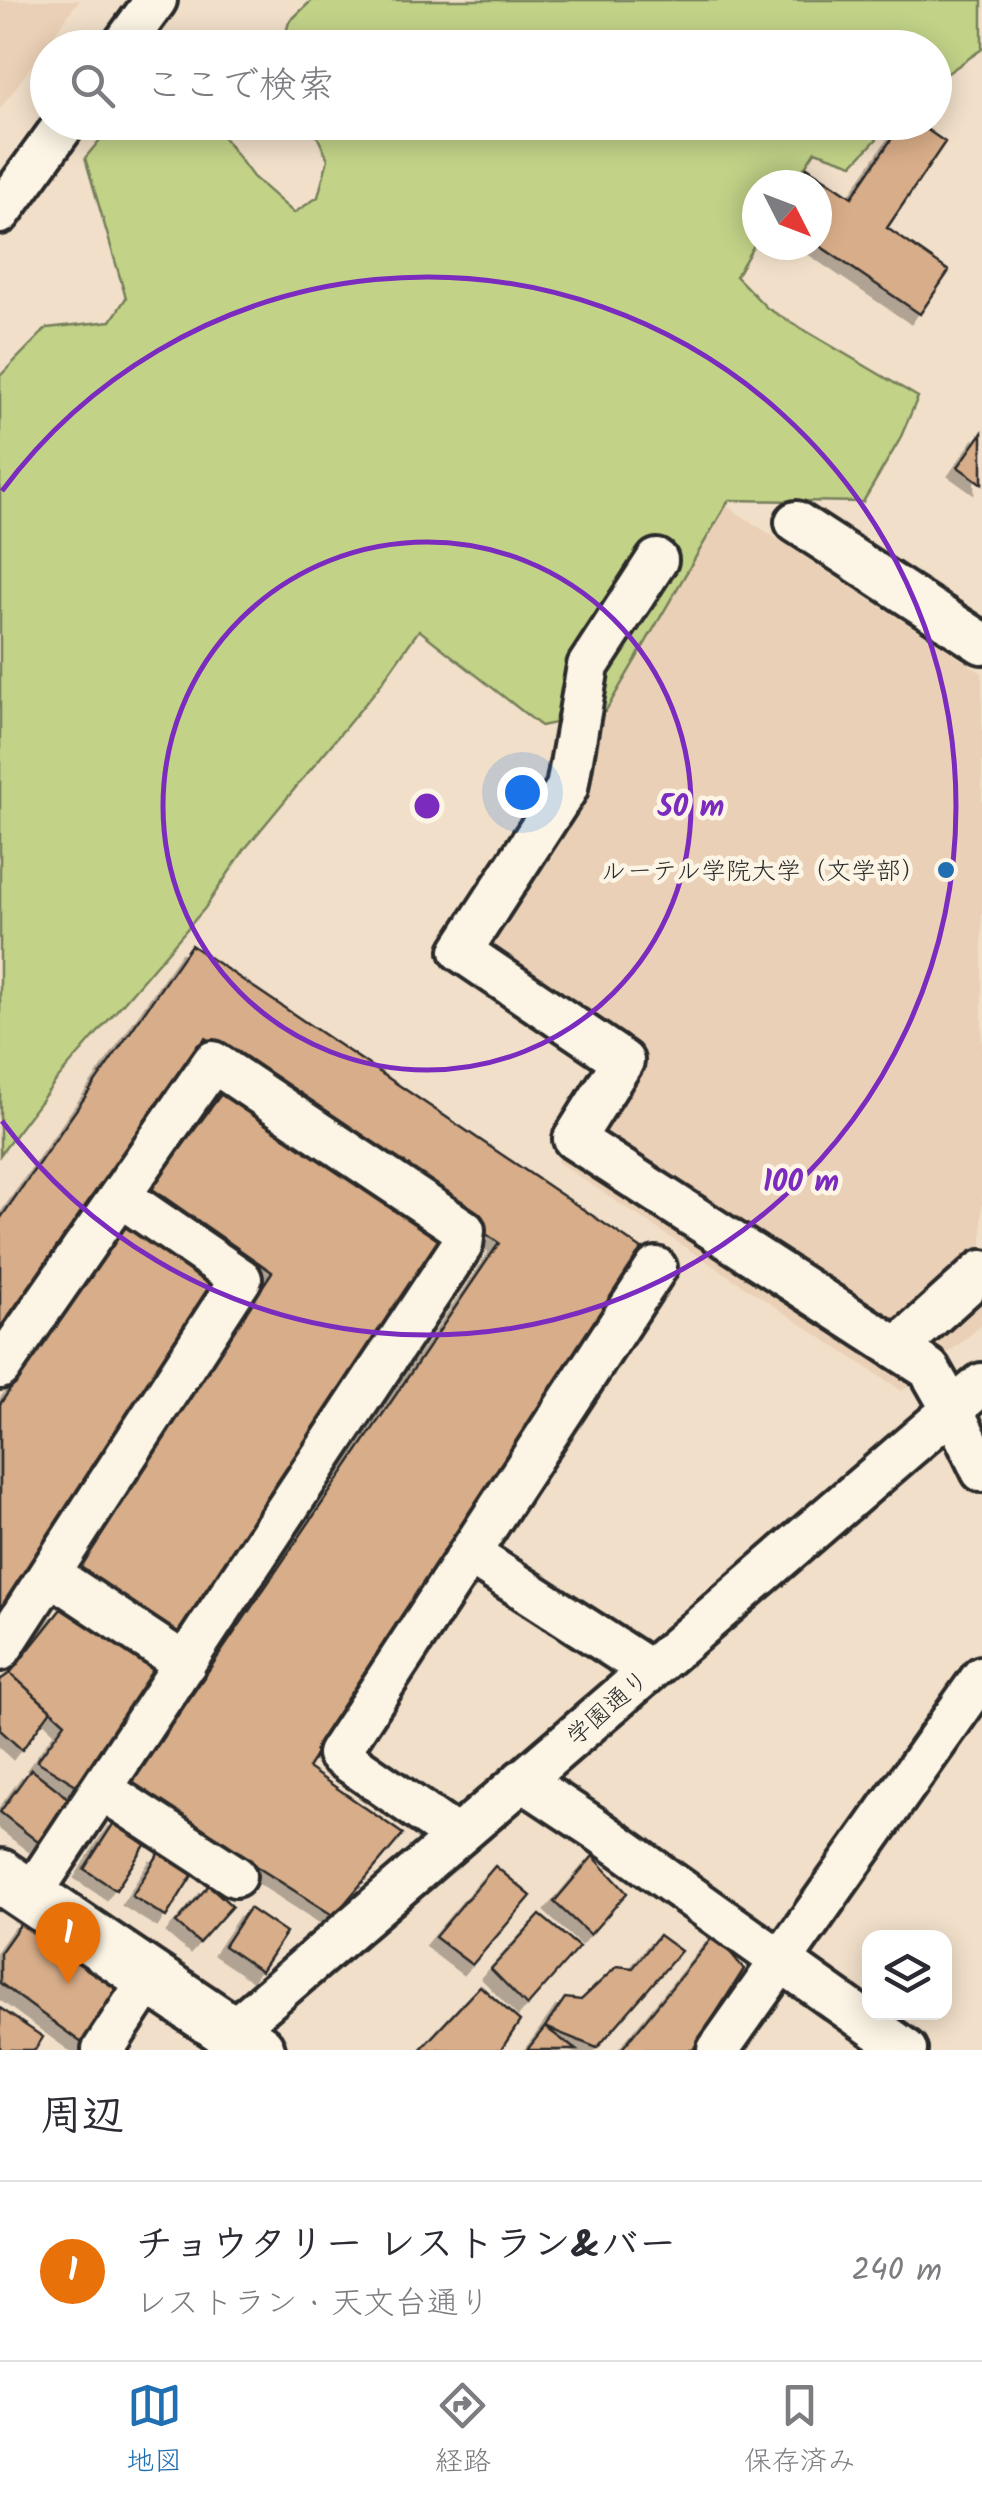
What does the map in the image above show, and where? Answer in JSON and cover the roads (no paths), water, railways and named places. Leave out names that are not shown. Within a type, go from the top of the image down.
[{"type":"main road","points":[[15,1886],[245,2040]]},
{"type":"street","points":[[134,30],[156,0]]},
{"type":"street","points":[[0,213],[53,140]]},
{"type":"street","points":[[796,522],[982,642]]},
{"type":"street","points":[[657,560],[588,666],[567,788],[460,952],[623,1061],[574,1139],[968,1397],[982,1471]]},
{"type":"street","points":[[0,1368],[213,1062],[464,1230],[462,1245],[103,1790],[15,1886]]},
{"type":"street","points":[[0,1650],[242,1279],[120,1196]]},
{"type":"street","points":[[456,1836],[338,1754],[656,1268]]},
{"type":"street","points":[[897,1348],[982,1272]]},
{"type":"street","name":"学園通り","points":[[245,2040],[456,1836],[968,1397]]},
{"type":"street","points":[[470,1554],[650,1670]]},
{"type":"street","points":[[50,1574],[184,1664]]},
{"type":"street","points":[[718,2050],[982,1678]]},
{"type":"street","points":[[522,1780],[906,2050]]},
{"type":"street","points":[[103,1790],[236,1876]]},
{"type":"street","points":[[103,2050],[150,1978]]},
{"type":"place","name":"ルーテル学院大学（文学部）","points":[[946,870]]},
{"type":"place","name":"チョウタリー レストラン&バー","points":[[68,1984]]}]
